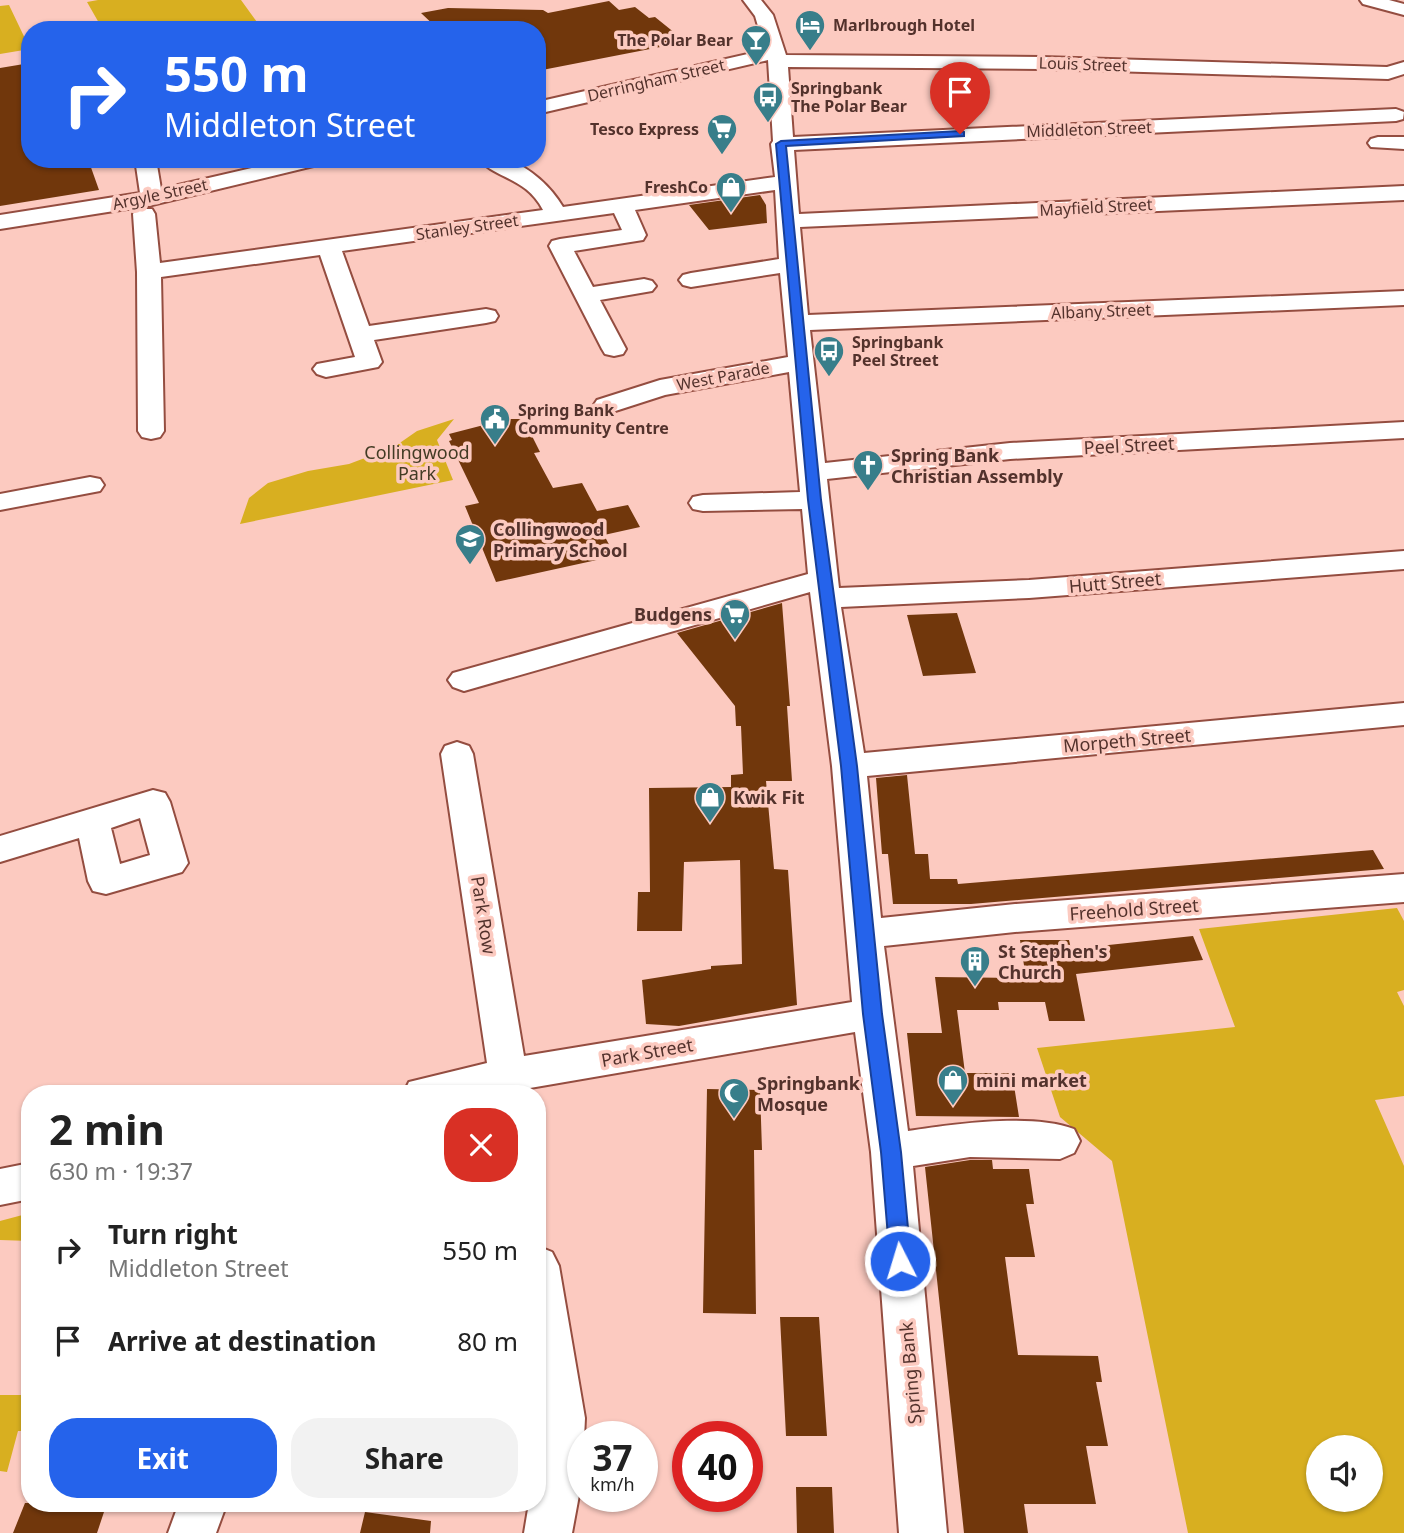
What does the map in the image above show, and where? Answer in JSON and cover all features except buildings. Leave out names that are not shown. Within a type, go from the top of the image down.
[{"type":"street","points":[[1369,0],[1404,10]]},
{"type":"street","name":"Spring Bank","points":[[755,2],[764,15],[776,57],[791,264],[815,500],[849,766],[872,1014],[891,1152],[923,1533]]},
{"type":"street","name":"Louis Street","points":[[776,57],[1396,70]]},
{"type":"street","name":"Derringham Street","points":[[546,106],[776,57]]},
{"type":"street","name":"Middleton Street","points":[[781,144],[1389,115],[1404,142]]},
{"type":"street","points":[[1378,143],[1404,142]]},
{"type":"street","points":[[146,168],[151,431]]},
{"type":"street","name":"Argyle Street","points":[[0,222],[148,206],[286,168]]},
{"type":"street","points":[[507,168],[531,180],[548,197],[556,214]]},
{"type":"street","name":"Stanley Street","points":[[149,272],[785,182]]},
{"type":"street","name":"Mayfield Street","points":[[788,221],[1404,193]]},
{"type":"street","points":[[614,349],[560,246],[635,235],[622,205]]},
{"type":"street","points":[[326,369],[369,362],[329,247]]},
{"type":"street","points":[[691,280],[791,264]]},
{"type":"street","points":[[585,295],[644,286]]},
{"type":"street","name":"Albany Street","points":[[798,323],[1404,298]]},
{"type":"street","points":[[361,335],[486,316]]},
{"type":"street","name":"West Parade","points":[[606,406],[660,388],[801,362]]},
{"type":"street","name":"Peel Street","points":[[813,472],[1010,451],[1404,430]]},
{"type":"street","points":[[0,502],[90,485]]},
{"type":"street","points":[[703,503],[815,500]]},
{"type":"street","name":"Hutt Street","points":[[464,680],[791,586],[825,590],[984,591],[1404,561]]},
{"type":"street","name":"Morpeth Street","points":[[849,766],[1404,713]]},
{"type":"street","name":"Park Row","points":[[457,754],[509,1085]]},
{"type":"street","points":[[0,849],[92,821]]},
{"type":"street","name":"Freehold Street","points":[[865,934],[1015,918],[1404,888]]},
{"type":"street","name":"Park Street","points":[[509,1085],[872,1014]]},
{"type":"street","points":[[891,1152],[970,1139],[1060,1141]]},
{"type":"street","points":[[0,1187],[21,1183]]},
{"type":"street","points":[[546,1321],[562,1418],[558,1479],[548,1533]]},
{"type":"street","points":[[192,1533],[200,1512]]},
{"type":"green space","points":[[241,0],[256,21],[98,21],[87,2]]},
{"type":"green space","points":[[9,5],[21,30],[21,50],[0,54],[0,6]]},
{"type":"green space","name":"Collingwood Park","points":[[454,419],[437,440],[453,480],[240,524],[249,498],[268,483],[308,471],[349,464],[394,447],[417,431]]},
{"type":"green space","points":[[1397,908],[1404,921],[1404,990],[1397,992],[1404,1006],[1404,1096],[1375,1100],[1404,1166],[1404,1533],[1188,1533],[1112,1161],[1060,1117],[1037,1048],[1235,1027],[1199,929]]},
{"type":"green space","points":[[21,1215],[21,1241],[0,1240],[0,1221]]},
{"type":"green space","points":[[0,1395],[21,1395],[21,1431],[18,1431],[7,1472],[0,1471]]},
{"type":"place","name":"Marlbrough Hotel","points":[[810,52]]},
{"type":"place","name":"The Polar Bear","points":[[756,67]]},
{"type":"place","name":"Springbank The Polar Bear","points":[[768,124]]},
{"type":"place","name":"Tesco Express","points":[[722,156]]},
{"type":"place","name":"FreshCo","points":[[731,214]]},
{"type":"place","name":"Springbank Peel Street","points":[[829,378]]},
{"type":"place","name":"Spring Bank Community Centre","points":[[495,446]]},
{"type":"place","name":"Spring Bank Christian Assembly","points":[[868,492]]},
{"type":"place","name":"Collingwood Primary School","points":[[470,566]]},
{"type":"place","name":"Budgens","points":[[735,641]]},
{"type":"place","name":"Kwik Fit","points":[[710,824]]},
{"type":"place","name":"St Stephen's Church","points":[[975,988]]},
{"type":"place","name":"mini market","points":[[953,1107]]},
{"type":"place","name":"Springbank Mosque","points":[[734,1120]]},
{"type":"route","points":[[900,1261],[891,1152],[872,1014],[849,766],[825,598],[781,144],[960,134]]}]
